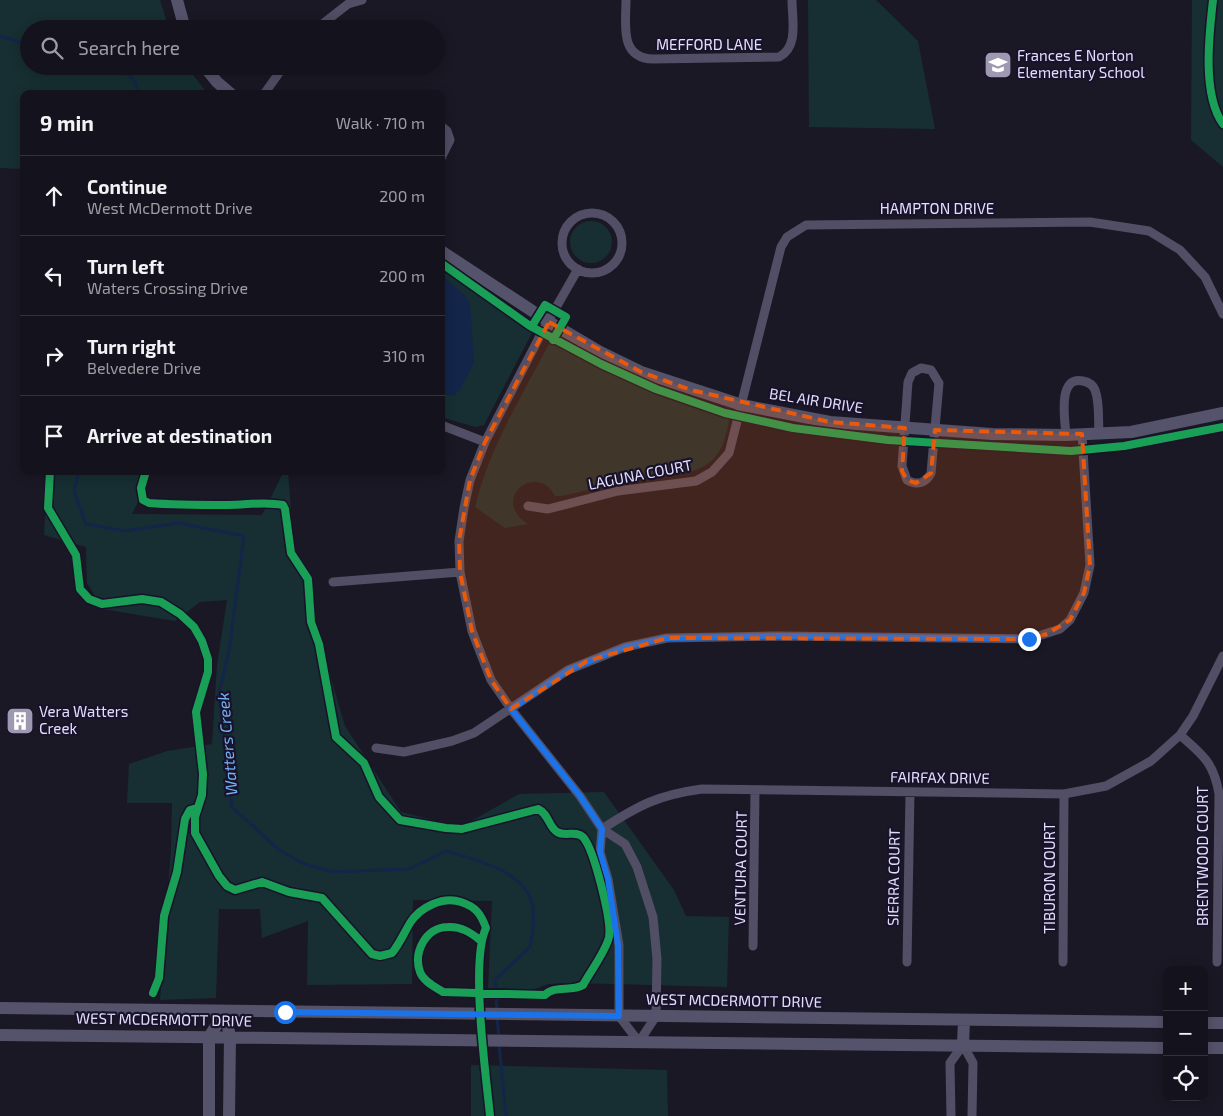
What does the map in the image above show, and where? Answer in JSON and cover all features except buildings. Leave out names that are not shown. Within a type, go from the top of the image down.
[{"type":"main road","points":[[177,0],[183,20]]},
{"type":"main road","points":[[211,75],[226,90]]},
{"type":"main road","name":"BEL AIR DRIVE","points":[[445,254],[549,322],[641,372],[742,405],[830,422],[992,434],[1066,435],[1131,432],[1223,413]]},
{"type":"main road","name":"WEST MCDERMOTT DRIVE","points":[[0,1008],[1163,1022]]},
{"type":"main road","points":[[225,1012],[230,1037],[229,1116]]},
{"type":"main road","points":[[209,1116],[209,1037],[225,1012]]},
{"type":"main road","points":[[963,1045],[964,1020]]},
{"type":"main road","points":[[1208,1023],[1223,1023]]},
{"type":"main road","name":"WEST MCDERMOTT DRIVE","points":[[0,1034],[1163,1048]]},
{"type":"main road","points":[[1208,1048],[1223,1048]]},
{"type":"street","points":[[328,20],[348,4],[362,0]]},
{"type":"street","name":"MEFFORD LANE","points":[[626,0],[626,39],[628,46],[638,56],[661,59],[779,57],[785,54],[792,43],[792,0]]},
{"type":"street","points":[[267,90],[278,75]]},
{"type":"street","points":[[445,129],[450,140],[445,150]]},
{"type":"street","points":[[582,214],[602,214],[611,219],[618,227],[622,246],[619,255],[606,269],[588,272],[578,269],[564,255],[562,245],[566,226],[582,214]]},
{"type":"street","name":"HAMPTON DRIVE","points":[[742,405],[781,246],[787,237],[806,225],[1090,222],[1149,231],[1180,250],[1205,277],[1223,314]]},
{"type":"street","points":[[578,269],[485,442],[470,480],[459,541],[460,572],[472,631],[491,680],[511,709],[580,796],[602,829],[625,844],[637,867],[653,917],[657,960],[656,1016],[639,1042],[619,1016],[618,945],[608,879],[600,852],[602,829]]},
{"type":"street","points":[[927,368],[935,374],[939,383],[935,430],[931,472],[926,480],[916,483],[907,480],[902,471],[909,377],[916,370],[927,368]]},
{"type":"street","points":[[1066,435],[1065,393],[1070,384],[1080,380],[1090,383],[1096,392],[1099,433]]},
{"type":"street","name":"LAGUNA COURT","points":[[528,506],[548,509],[618,491],[652,485],[696,481],[712,472],[730,453],[742,405]]},
{"type":"street","points":[[445,427],[485,442]]},
{"type":"street","points":[[376,748],[404,752],[452,741],[474,733],[568,670],[625,647],[666,638],[778,636],[1029,639],[1060,629],[1070,620],[1084,593],[1090,565],[1082,434]]},
{"type":"street","points":[[332,582],[460,572]]},
{"type":"street","name":"FAIRFAX DRIVE","points":[[602,829],[640,805],[657,798],[702,790],[1064,794],[1106,786],[1151,761],[1180,735],[1193,716],[1223,656]]},
{"type":"street","name":"BRENTWOOD COURT","points":[[1180,735],[1211,764],[1216,775],[1219,794],[1217,962]]},
{"type":"street","name":"VENTURA COURT","points":[[753,946],[755,790]]},
{"type":"street","name":"SIERRA COURT","points":[[907,962],[910,792]]},
{"type":"street","name":"TIBURON COURT","points":[[1063,962],[1064,794]]},
{"type":"street","points":[[951,1116],[950,1063],[963,1045],[973,1063],[972,1116]]},
{"type":"highlighted area","points":[[549,322],[641,372],[691,390],[830,422],[905,428],[902,471],[907,480],[916,483],[931,473],[935,430],[1082,434],[1090,565],[1084,593],[1070,620],[1047,634],[1029,639],[667,638],[587,661],[511,709],[491,680],[472,631],[460,572],[459,541],[470,480],[485,442]]},
{"type":"green space","points":[[0,0],[160,0],[166,20],[20,20],[20,75],[193,75],[205,90],[20,90],[20,169],[0,168]]},
{"type":"green space","points":[[808,0],[876,0],[918,41],[935,129],[809,127]]},
{"type":"green space","points":[[1192,0],[1223,0],[1223,167],[1191,140]]},
{"type":"green space","points":[[591,221],[606,227],[612,242],[606,257],[591,263],[576,257],[570,242],[576,227]]},
{"type":"green space","points":[[445,270],[532,333],[484,425],[475,427],[445,418]]},
{"type":"green space","points":[[558,339],[642,381],[727,411],[729,424],[720,451],[711,461],[700,468],[688,472],[624,482],[562,496],[555,496],[547,486],[538,482],[528,483],[520,488],[515,495],[513,504],[517,514],[528,524],[505,528],[475,507],[497,444],[549,344]]},
{"type":"green space","points":[[48,475],[151,475],[132,514],[262,515],[282,475],[288,475],[294,551],[345,726],[401,812],[461,827],[519,794],[604,792],[674,890],[686,916],[729,917],[727,987],[574,983],[548,984],[532,990],[488,988],[492,901],[413,900],[412,984],[307,985],[308,921],[262,938],[260,909],[219,909],[216,998],[160,1000],[171,848],[172,803],[127,803],[129,764],[167,751],[212,744],[217,665],[227,600],[200,602],[175,621],[103,609],[87,583],[86,547],[44,535]]},
{"type":"green space","points":[[471,1065],[667,1070],[668,1116],[471,1116]]},
{"type":"water","points":[[445,278],[464,294],[470,303],[474,363],[461,388],[454,396],[445,394]]},
{"type":"waterway","name":"Watters Creek","points":[[0,36],[20,42]]},
{"type":"waterway","name":"Watters Creek","points":[[129,75],[135,81],[137,90]]},
{"type":"waterway","name":"Watters Creek","points":[[78,475],[74,491],[86,524],[125,531],[178,523],[244,536],[229,651],[219,693],[232,807],[279,850],[304,864],[333,872],[409,869],[446,851],[485,863],[511,876],[522,885],[529,896],[534,913],[530,947],[495,980],[497,1011]]},
{"type":"waterway","name":"Watters Creek","points":[[497,1017],[499,1038]]},
{"type":"waterway","name":"Watters Creek","points":[[499,1044],[506,1116]]},
{"type":"cycle path","points":[[1213,0],[1209,47],[1210,81],[1216,112],[1223,124]]},
{"type":"cycle path","points":[[445,266],[530,326],[601,364],[656,389],[725,413],[793,428],[888,440],[1071,451],[1124,446],[1223,427]]},
{"type":"cycle path","points":[[532,326],[545,305],[566,317],[553,340]]},
{"type":"cycle path","points":[[50,475],[48,508],[76,555],[80,589],[89,599],[102,604],[142,599],[161,602],[180,614],[194,627],[202,641],[208,659],[208,672],[196,712],[203,774],[202,795],[195,817],[195,833],[219,876],[227,886],[235,890],[262,882],[289,892],[322,898],[372,954],[380,956],[392,953],[414,917],[432,904],[447,900],[461,902],[471,906],[480,915],[486,928],[481,944],[479,991],[490,1116]]},
{"type":"cycle path","points":[[145,475],[141,488],[143,500],[149,503],[179,505],[269,503],[283,505],[291,553],[308,579],[311,622],[319,644],[336,737],[364,763],[379,797],[400,820],[462,829],[538,809],[542,811],[557,832],[577,834],[583,837],[597,870],[605,901],[609,929],[609,937],[605,949],[583,985],[553,990],[545,995],[443,992],[430,984],[420,972],[418,964],[420,949],[423,942],[433,931],[440,928],[457,928],[480,940]]},
{"type":"cycle path","points":[[153,993],[159,978],[164,916],[177,872],[185,819],[190,810],[197,808]]},
{"type":"place","name":"Frances E Norton Elementary School","points":[[998,65]]},
{"type":"place","name":"Vera Watters Creek","points":[[20,721]]},
{"type":"route","points":[[285,1012],[619,1016],[618,945],[608,879],[600,852],[602,829],[580,796],[511,709],[568,670],[625,647],[666,638],[778,636],[1029,639]]}]
